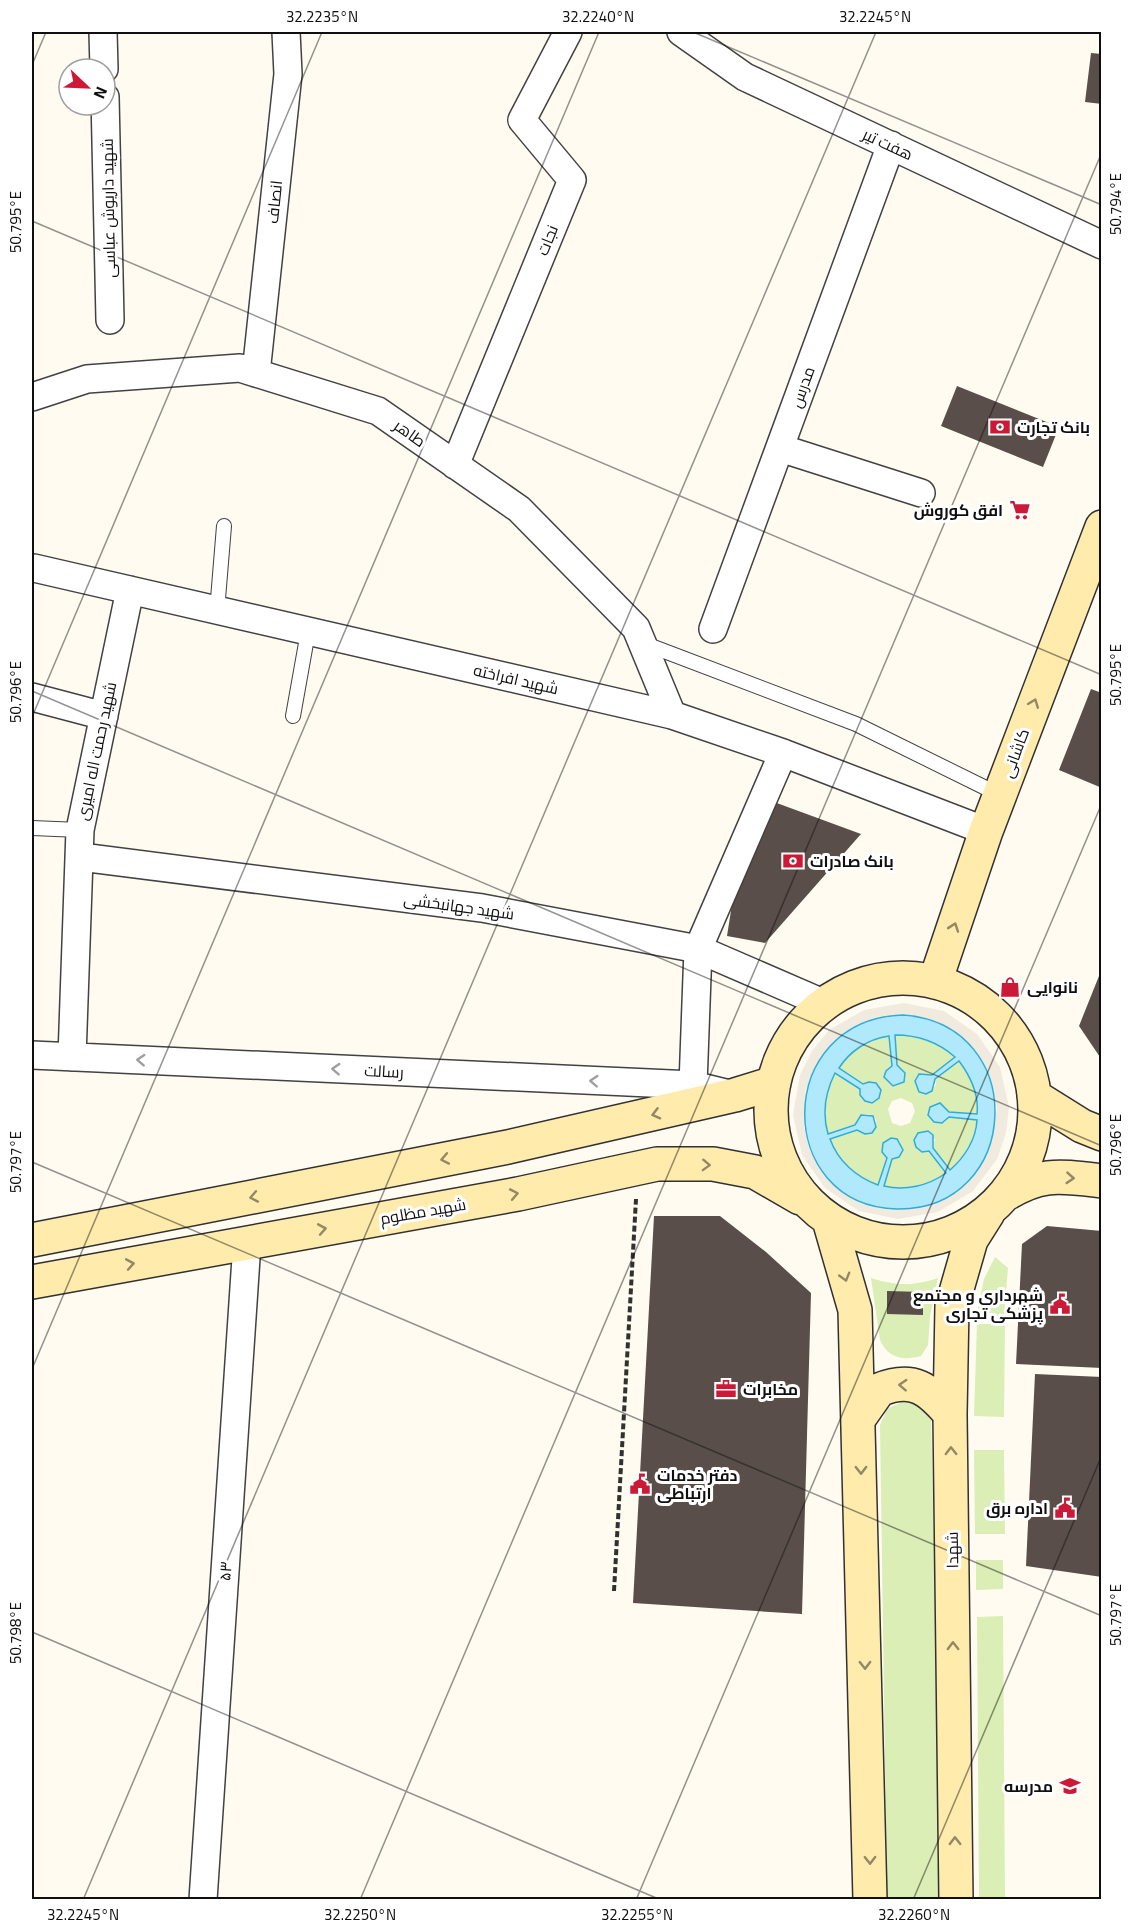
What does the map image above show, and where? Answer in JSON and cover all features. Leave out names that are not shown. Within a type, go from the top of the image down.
[{"type":"main road","name":"کاشانی","points":[[936,982],[986,831],[1101,527]]},
{"type":"main road","name":"شهدا","points":[[818,1211],[788,1177],[775,1147],[770,1115],[779,1062],[795,1034],[808,1017],[825,1004],[845,991],[878,980],[913,978],[936,982],[978,1000],[1003,1023],[1026,1062],[1034,1096],[1034,1125],[1027,1155],[1019,1173],[971,1240],[952,1306],[950,1414],[956,1899]]},
{"type":"main road","points":[[32,1240],[508,1147],[735,1095],[774,1083]]},
{"type":"main road","points":[[1034,1096],[1082,1126],[1101,1134]]},
{"type":"main road","name":"شهید مظلوم","points":[[32,1282],[506,1196],[657,1164],[713,1164],[755,1172],[841,1228],[868,1239],[912,1243],[954,1233],[980,1218],[996,1203]]},
{"type":"main road","points":[[996,1203],[1034,1179],[1059,1177],[1101,1181]]},
{"type":"main road","points":[[818,1211],[855,1310],[860,1417],[870,1899]]},
{"type":"main road","points":[[83,1231],[89,1272]]},
{"type":"main road","points":[[860,1417],[879,1389],[904,1383],[927,1390],[950,1414]]},
{"type":"street","points":[[104,32],[104,57]]},
{"type":"street","name":"انصاف","points":[[256,373],[288,74],[286,32]]},
{"type":"street","name":"نجات","points":[[455,465],[572,180],[522,120],[568,32]]},
{"type":"street","name":"هفت تیر","points":[[681,32],[745,77],[1101,245]]},
{"type":"street","name":"شهید داریوش عباسی","points":[[105,117],[110,320]]},
{"type":"street","name":"مدرس","points":[[713,629],[891,145]]},
{"type":"street","name":"طاهر","points":[[32,397],[87,379],[240,368],[378,411],[519,509],[636,628],[672,715]]},
{"type":"street","points":[[780,448],[921,493]]},
{"type":"street","name":"شهید افراخته","points":[[34,568],[672,715],[783,753],[986,831]]},
{"type":"street","name":"شهید رحمت اله امیری","points":[[72,1057],[81,857],[80,830],[130,590]]},
{"type":"street","points":[[32,697],[104,716]]},
{"type":"street","points":[[693,1085],[698,949],[783,753]]},
{"type":"street","name":"شهید جهانبخشی","points":[[81,857],[482,908],[698,949],[825,1004]]},
{"type":"street","name":"رسالت","points":[[32,1055],[693,1085],[735,1095]]},
{"type":"street","name":"۵۳","points":[[203,1899],[246,1243]]},
{"type":"lane","points":[[217,610],[224,526]]},
{"type":"lane","points":[[293,716],[308,632]]},
{"type":"lane","points":[[642,643],[856,724],[1000,795]]},
{"type":"lane","points":[[32,828],[80,830]]},
{"type":"path","points":[[614,1591],[638,1168]]},
{"type":"green space","points":[[895,1035],[912,1036],[934,1043],[955,1057],[932,1075],[919,1075],[915,1081],[919,1092],[932,1091],[936,1084],[935,1079],[959,1061],[973,1086],[977,1107],[977,1114],[949,1112],[940,1103],[930,1107],[929,1117],[936,1123],[945,1122],[949,1116],[977,1120],[976,1127],[968,1147],[950,1170],[933,1148],[935,1139],[914,1141],[918,1150],[929,1151],[946,1173],[924,1184],[908,1188],[884,1186],[892,1159],[897,1158],[900,1142],[891,1138],[883,1154],[887,1158],[878,1185],[863,1178],[850,1167],[830,1139],[857,1129],[865,1134],[875,1129],[876,1119],[869,1114],[861,1115],[856,1125],[828,1134],[826,1118],[829,1088],[835,1073],[861,1089],[860,1095],[865,1101],[875,1101],[879,1098],[873,1082],[863,1084],[839,1068],[855,1051],[867,1043],[889,1036],[892,1066],[886,1071],[884,1077],[893,1086],[904,1082],[903,1070],[897,1066]],"holes":[[[901,1098],[912,1103],[915,1111],[910,1123],[901,1126],[892,1123],[888,1109],[892,1101]]]},
{"type":"green space","points":[[995,1257],[1008,1268],[1004,1316],[976,1316],[984,1279]]},
{"type":"green space","points":[[871,1278],[905,1284],[938,1278],[930,1316],[928,1345],[921,1356],[897,1357],[883,1346],[880,1340]]},
{"type":"green space","points":[[977,1324],[1005,1324],[1004,1417],[974,1416]]},
{"type":"green space","points":[[902,1402],[919,1405],[931,1420],[943,1899],[887,1899],[880,1425],[887,1409]]},
{"type":"green space","points":[[974,1450],[1004,1450],[1005,1534],[975,1534]]},
{"type":"green space","points":[[976,1560],[1003,1560],[1003,1589],[976,1590]]},
{"type":"green space","points":[[1003,1616],[1005,1899],[979,1899],[977,1617]]},
{"type":"shaded area","points":[[904,1003],[944,1011],[977,1034],[1000,1067],[1009,1107],[1006,1133],[997,1159],[973,1191],[938,1212],[898,1219],[859,1211],[825,1188],[802,1155],[793,1115],[800,1075],[812,1051],[829,1030],[864,1010]],"holes":[[[890,1016],[927,1019],[959,1035],[983,1062],[992,1084],[997,1108],[991,1144],[973,1175],[944,1198],[910,1208],[873,1205],[841,1189],[824,1172],[812,1151],[804,1128],[805,1091],[820,1058],[836,1040],[855,1026]]]},
{"type":"water","points":[[903,1015],[945,1026],[974,1049],[990,1081],[995,1116],[988,1151],[969,1181],[938,1202],[897,1209],[856,1200],[827,1178],[810,1147],[805,1112],[811,1077],[830,1047],[860,1024]],"holes":[[[895,1035],[935,1043],[955,1057],[932,1075],[919,1074],[915,1081],[919,1092],[926,1094],[932,1091],[935,1079],[959,1061],[967,1073],[977,1100],[977,1114],[949,1112],[940,1103],[930,1107],[928,1115],[934,1122],[942,1123],[949,1117],[977,1120],[974,1134],[969,1147],[950,1170],[933,1148],[933,1135],[928,1131],[918,1133],[914,1140],[916,1147],[922,1152],[929,1151],[946,1173],[924,1184],[908,1188],[884,1186],[892,1159],[899,1157],[903,1150],[897,1139],[891,1138],[883,1143],[882,1152],[887,1158],[878,1185],[862,1178],[843,1161],[833,1147],[830,1139],[857,1130],[865,1134],[872,1133],[876,1127],[873,1116],[861,1115],[855,1125],[828,1134],[825,1111],[829,1088],[835,1073],[860,1089],[860,1095],[865,1101],[872,1103],[879,1098],[881,1090],[876,1083],[863,1084],[839,1068],[854,1051],[874,1040],[889,1036],[892,1066],[886,1071],[884,1077],[893,1086],[904,1082],[905,1073],[897,1065]]]},
{"type":"building","points":[[1091,53],[1102,54],[1102,104],[1085,102]]},
{"type":"building","name":"بانک تجارت","points":[[957,386],[1059,427],[1043,467],[941,426]]},
{"type":"building","points":[[1091,689],[1102,693],[1102,788],[1059,770]]},
{"type":"building","name":"بانک صادرات","points":[[774,802],[861,834],[765,943],[727,936],[733,898]]},
{"type":"building","points":[[1099,976],[1102,977],[1102,1060],[1079,1026]]},
{"type":"building","name":"مخابرات","points":[[654,1216],[720,1216],[766,1252],[811,1293],[802,1614],[633,1603]]},
{"type":"building","name":"شهرداری و مجتمع پزشکی تجاری","points":[[1047,1226],[1102,1231],[1102,1368],[1016,1364],[1022,1244]]},
{"type":"building","points":[[887,1291],[923,1292],[923,1315],[887,1314]]},
{"type":"building","name":"اداره برق","points":[[1035,1374],[1102,1377],[1102,1577],[1026,1566]]},
{"type":"place","name":"بانک تجارت","points":[[1000,427]]},
{"type":"place","name":"افق کوروش","points":[[1020,510]]},
{"type":"place","name":"بانک صادرات","points":[[793,861]]},
{"type":"place","name":"نانوایی","points":[[1010,987]]},
{"type":"place","name":"شهرداری و مجتمع پزشکی تجاری","points":[[1060,1304]]},
{"type":"place","name":"مخابرات","points":[[726,1389]]},
{"type":"place","name":"دفتر خدمات ارتباطی","points":[[640,1484]]},
{"type":"place","name":"اداره برق","points":[[1065,1508]]},
{"type":"place","name":"مدرسه","points":[[1070,1786]]}]
